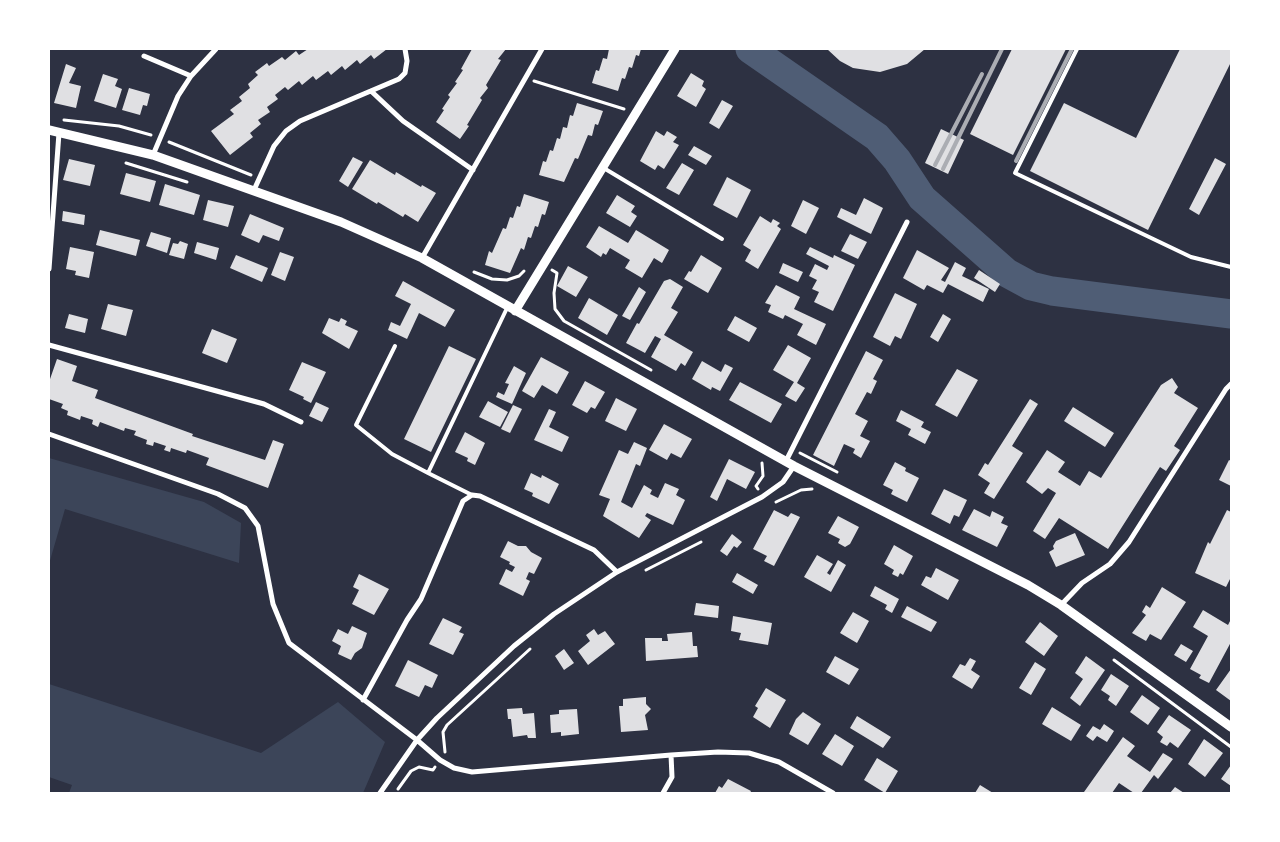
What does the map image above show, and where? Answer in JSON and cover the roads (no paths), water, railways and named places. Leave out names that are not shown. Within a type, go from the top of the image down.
[{"type":"street","points":[[153,155],[178,96],[192,76],[216,49]]},
{"type":"street","points":[[254,190],[274,146],[286,131],[300,121],[399,79],[405,73],[407,61],[405,49]]},
{"type":"street","points":[[422,258],[542,49]]},
{"type":"street","points":[[511,308],[675,49]]},
{"type":"street","points":[[144,56],[192,76]]},
{"type":"street","points":[[371,91],[403,122],[473,170]]},
{"type":"street","points":[[49,130],[153,155],[254,190],[382,238],[422,258],[790,464],[996,567],[1061,605],[1231,727]]},
{"type":"street","points":[[49,269],[59,133]]},
{"type":"street","points":[[380,793],[417,740],[514,646],[554,614],[617,572],[762,497],[783,482],[906,222]]},
{"type":"street","points":[[49,345],[264,404],[301,422]]},
{"type":"street","points":[[1061,605],[1082,583],[1110,564],[1129,542],[1231,384]]},
{"type":"street","points":[[49,434],[218,494],[245,508],[258,526],[273,604],[289,643],[417,740],[440,760],[454,768],[472,772],[671,755],[718,752],[749,753],[779,762],[833,793]]},
{"type":"street","points":[[363,700],[407,620],[421,599],[438,564],[464,501],[472,495],[480,496],[594,550],[617,572]]},
{"type":"street","points":[[663,793],[672,777],[671,755]]},
{"type":"street","points":[[820,793],[823,788]]},
{"type":"lane","points":[[1077,49],[1015,173],[1191,257],[1231,267]]},
{"type":"lane","points":[[602,167],[722,239]]},
{"type":"lane","points":[[428,473],[511,308]]},
{"type":"lane","points":[[395,346],[356,425],[392,454],[472,495]]},
{"type":"waterway","points":[[750,49],[877,137],[897,160],[922,198],[1007,273],[1031,286],[1052,291],[1231,314]]},
{"type":"railway","points":[[943,169],[1002,49]]},
{"type":"railway","points":[[1016,161],[1072,49]]},
{"type":"railway","points":[[935,165],[982,74]]}]
